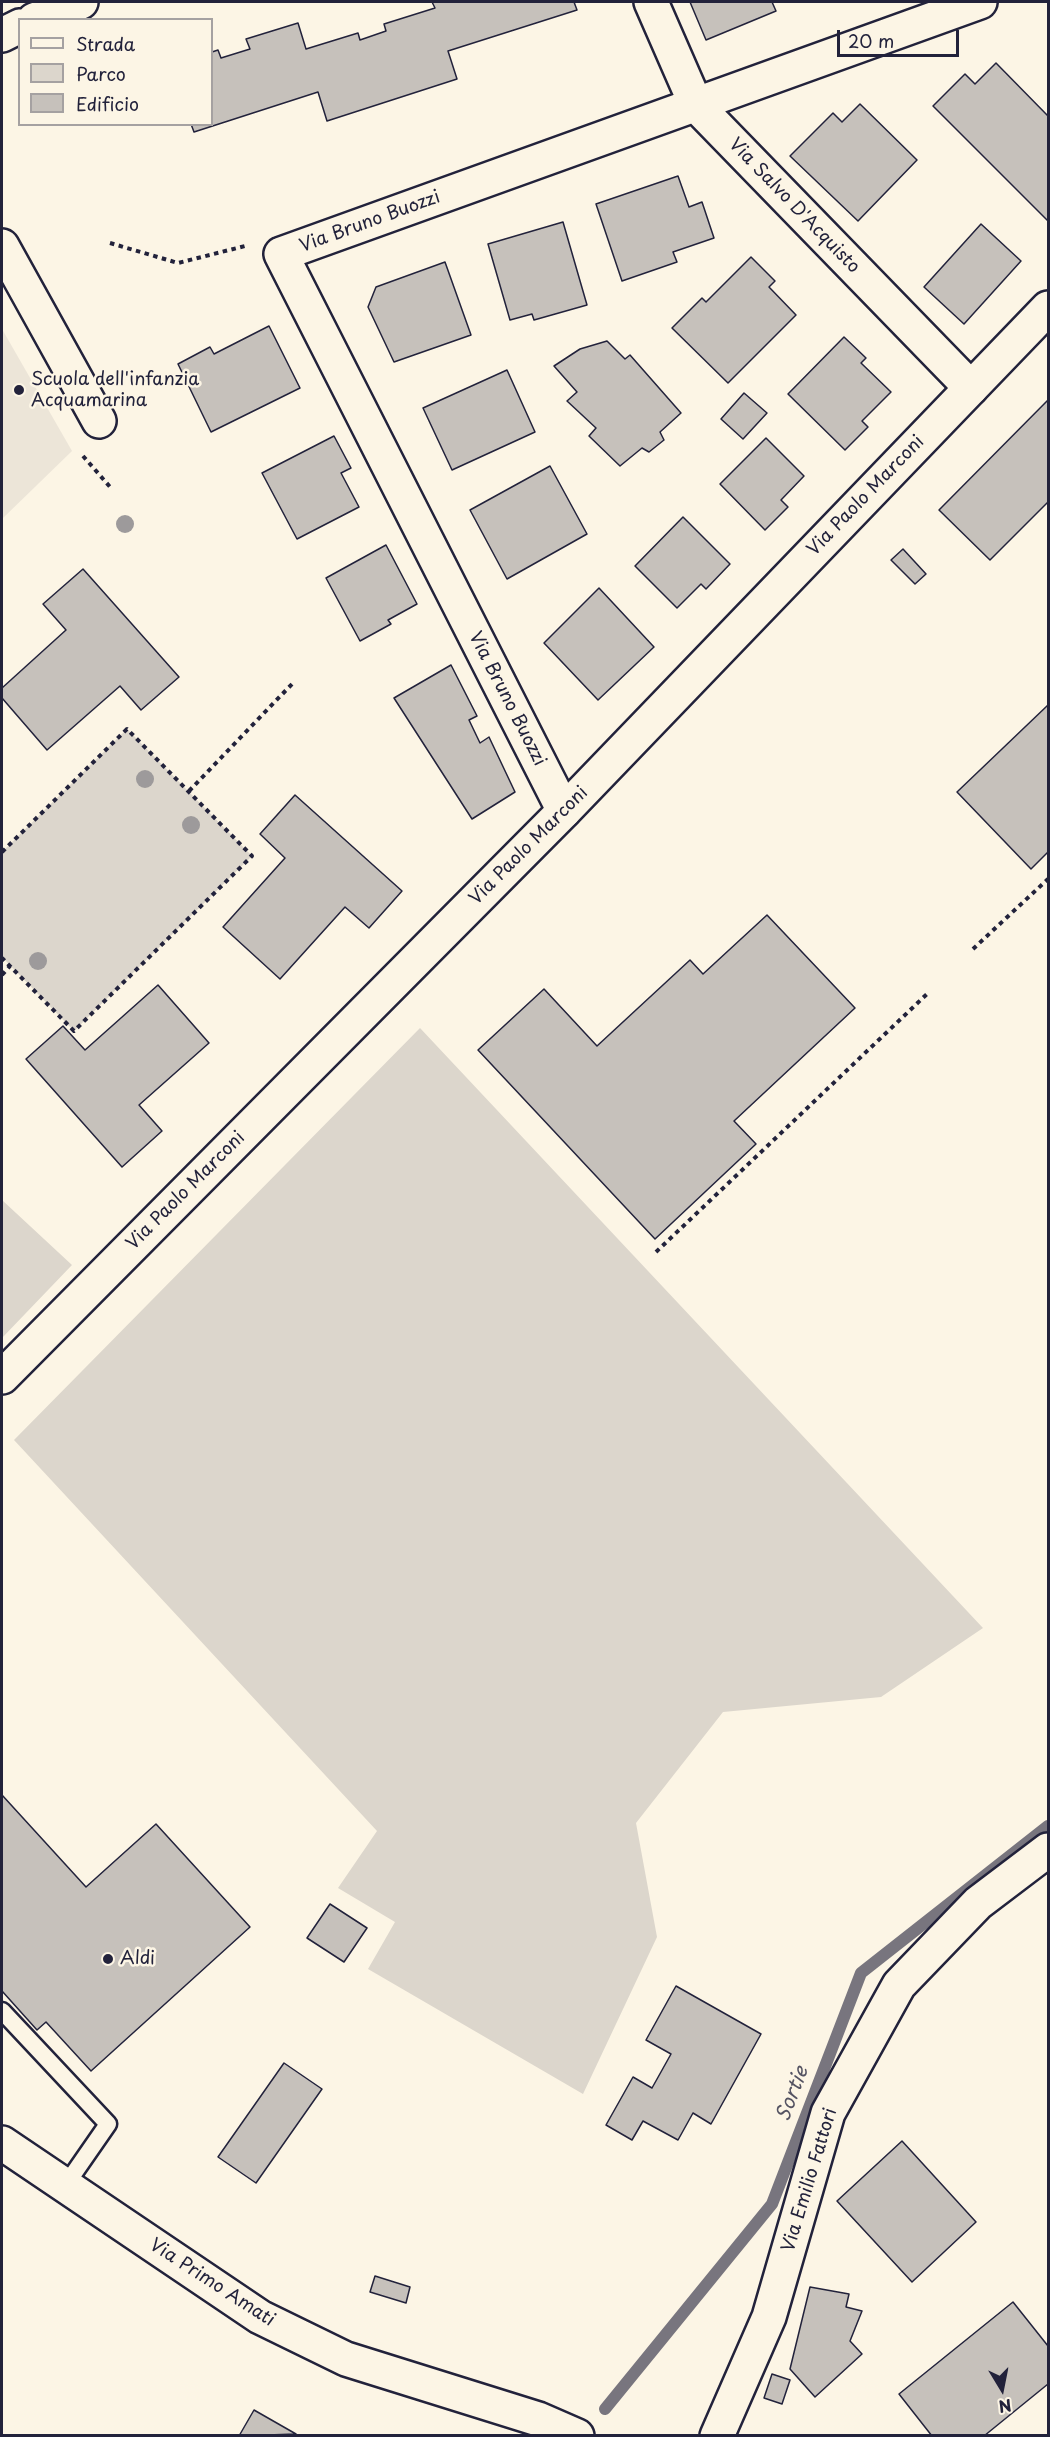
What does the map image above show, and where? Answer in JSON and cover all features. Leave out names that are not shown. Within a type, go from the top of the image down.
[{"type":"street","points":[[39,18],[81,2]]},
{"type":"street","name":"Via Salvo D'Acquisto","points":[[651,2],[696,105],[970,388]]},
{"type":"street","name":"Via Bruno Buozzi","points":[[564,811],[281,254],[980,2]]},
{"type":"street","points":[[2,35],[18,27]]},
{"type":"street","points":[[2,246],[99,421]]},
{"type":"street","name":"Via Paolo Marconi","points":[[2,1377],[564,811],[1048,308]]},
{"type":"street","name":"Via Emilio Fattori","points":[[717,2436],[769,2317],[828,2113],[899,1985],[978,1903],[1048,1850]]},
{"type":"street","name":"Via Primo Amati","points":[[2,2143],[260,2317],[346,2359],[538,2419],[577,2436]]},
{"type":"lane","points":[[2,2011],[108,2124],[65,2186]]},
{"type":"path","points":[[110,243],[178,263],[244,246],[281,254]]},
{"type":"path","points":[[82,455],[111,488]]},
{"type":"path","points":[[189,792],[292,684]]},
{"type":"path","points":[[2,852],[127,729],[252,856],[74,1031],[2,958]]},
{"type":"path","points":[[973,949],[1048,879]]},
{"type":"path","points":[[2,975],[10,966]]},
{"type":"path","points":[[656,1252],[927,994]]},
{"type":"shaded area","name":"Scuola dell'infanzia Acquamarina","points":[[2,329],[72,451],[2,519]]},
{"type":"green space","points":[[127,729],[252,856],[74,1031],[2,957],[2,852]]},
{"type":"green space","points":[[420,1028],[983,1628],[881,1697],[723,1712],[636,1823],[657,1937],[583,2094],[368,1969],[395,1922],[338,1888],[377,1831],[14,1440]]},
{"type":"green space","points":[[2,1200],[72,1265],[2,1338]]},
{"type":"building","points":[[432,2],[574,2],[577,10],[448,51],[457,79],[327,121],[318,92],[213,126],[213,52],[218,50],[221,58],[250,49],[246,39],[298,23],[306,49],[358,33],[360,40],[386,31],[384,24],[435,8]]},
{"type":"building","points":[[690,2],[772,2],[776,11],[706,40]]},
{"type":"building","points":[[996,63],[1048,116],[1048,221],[933,106],[965,74],[975,84]]},
{"type":"building","points":[[860,104],[917,160],[858,221],[790,156],[833,113],[842,122]]},
{"type":"building","points":[[192,126],[213,126],[194,132]]},
{"type":"building","points":[[678,176],[689,207],[702,202],[714,238],[673,252],[677,262],[622,281],[596,204]]},
{"type":"building","points":[[563,222],[587,305],[534,320],[532,314],[510,320],[488,244]]},
{"type":"building","points":[[981,224],[1021,261],[964,324],[924,287]]},
{"type":"building","points":[[751,257],[775,281],[769,287],[796,315],[728,383],[672,328],[702,298],[706,302]]},
{"type":"building","points":[[445,262],[471,335],[394,362],[368,307],[376,287]]},
{"type":"building","points":[[269,326],[300,388],[211,432],[178,364],[210,347],[214,354]]},
{"type":"building","points":[[844,337],[866,358],[861,363],[891,392],[862,421],[868,427],[845,450],[788,394]]},
{"type":"building","points":[[607,341],[625,359],[630,355],[681,413],[660,432],[664,440],[649,452],[642,448],[620,466],[589,436],[596,428],[567,401],[577,392],[554,366],[580,349]]},
{"type":"building","points":[[507,370],[535,432],[452,470],[423,408]]},
{"type":"building","points":[[744,393],[767,413],[743,439],[721,419]]},
{"type":"building","points":[[1048,400],[1048,502],[990,560],[939,510]]},
{"type":"building","points":[[334,436],[351,468],[341,473],[359,507],[297,539],[262,473]]},
{"type":"building","points":[[766,438],[804,476],[781,500],[788,507],[765,530],[720,484]]},
{"type":"building","points":[[550,466],[587,534],[507,579],[470,510]]},
{"type":"building","points":[[683,517],[730,564],[706,589],[701,584],[677,608],[635,566]]},
{"type":"building","points":[[386,545],[417,604],[388,620],[391,624],[360,641],[326,578]]},
{"type":"building","points":[[903,549],[926,574],[915,584],[891,560]]},
{"type":"building","points":[[83,569],[179,677],[141,710],[120,686],[47,750],[2,698],[2,688],[66,630],[43,604]]},
{"type":"building","points":[[599,588],[654,647],[598,700],[544,643]]},
{"type":"building","points":[[451,665],[477,716],[469,720],[480,743],[489,737],[515,792],[472,819],[394,698]]},
{"type":"building","points":[[1048,705],[1048,852],[1031,869],[957,792]]},
{"type":"building","points":[[295,795],[402,891],[369,928],[345,907],[280,979],[223,927],[285,858],[260,834]]},
{"type":"building","points":[[767,915],[855,1008],[734,1121],[756,1144],[655,1239],[478,1050],[544,989],[597,1046],[690,960],[703,974]]},
{"type":"building","points":[[158,985],[209,1043],[139,1105],[162,1131],[122,1167],[26,1059],[63,1026],[85,1050]]},
{"type":"building","name":"Aldi","points":[[2,1795],[86,1887],[156,1824],[250,1927],[91,2071],[46,2022],[37,2030],[2,1991]]},
{"type":"building","points":[[330,1904],[367,1928],[344,1962],[307,1938]]},
{"type":"building","points":[[676,1986],[761,2034],[711,2124],[693,2113],[678,2140],[643,2121],[632,2140],[606,2125],[633,2077],[652,2088],[671,2054],[646,2040]]},
{"type":"building","points":[[284,2063],[322,2089],[256,2183],[218,2157]]},
{"type":"building","points":[[902,2141],[976,2222],[912,2282],[837,2201]]},
{"type":"building","points":[[375,2276],[410,2287],[406,2303],[370,2292]]},
{"type":"building","points":[[810,2287],[849,2294],[846,2307],[862,2311],[850,2341],[862,2354],[815,2397],[790,2369]]},
{"type":"building","points":[[1013,2302],[1048,2346],[1048,2384],[984,2436],[932,2436],[899,2394]]},
{"type":"building","points":[[772,2374],[790,2380],[782,2404],[764,2398]]},
{"type":"building","points":[[254,2410],[296,2434],[239,2436]]},
{"type":"waterway","name":"Sortie","points":[[605,2409],[772,2204],[861,1973],[1048,1826]]},
{"type":"place","name":"Scuola dell'infanzia Acquamarina","points":[[19,390]]},
{"type":"place","name":"Aldi","points":[[108,1959]]}]
